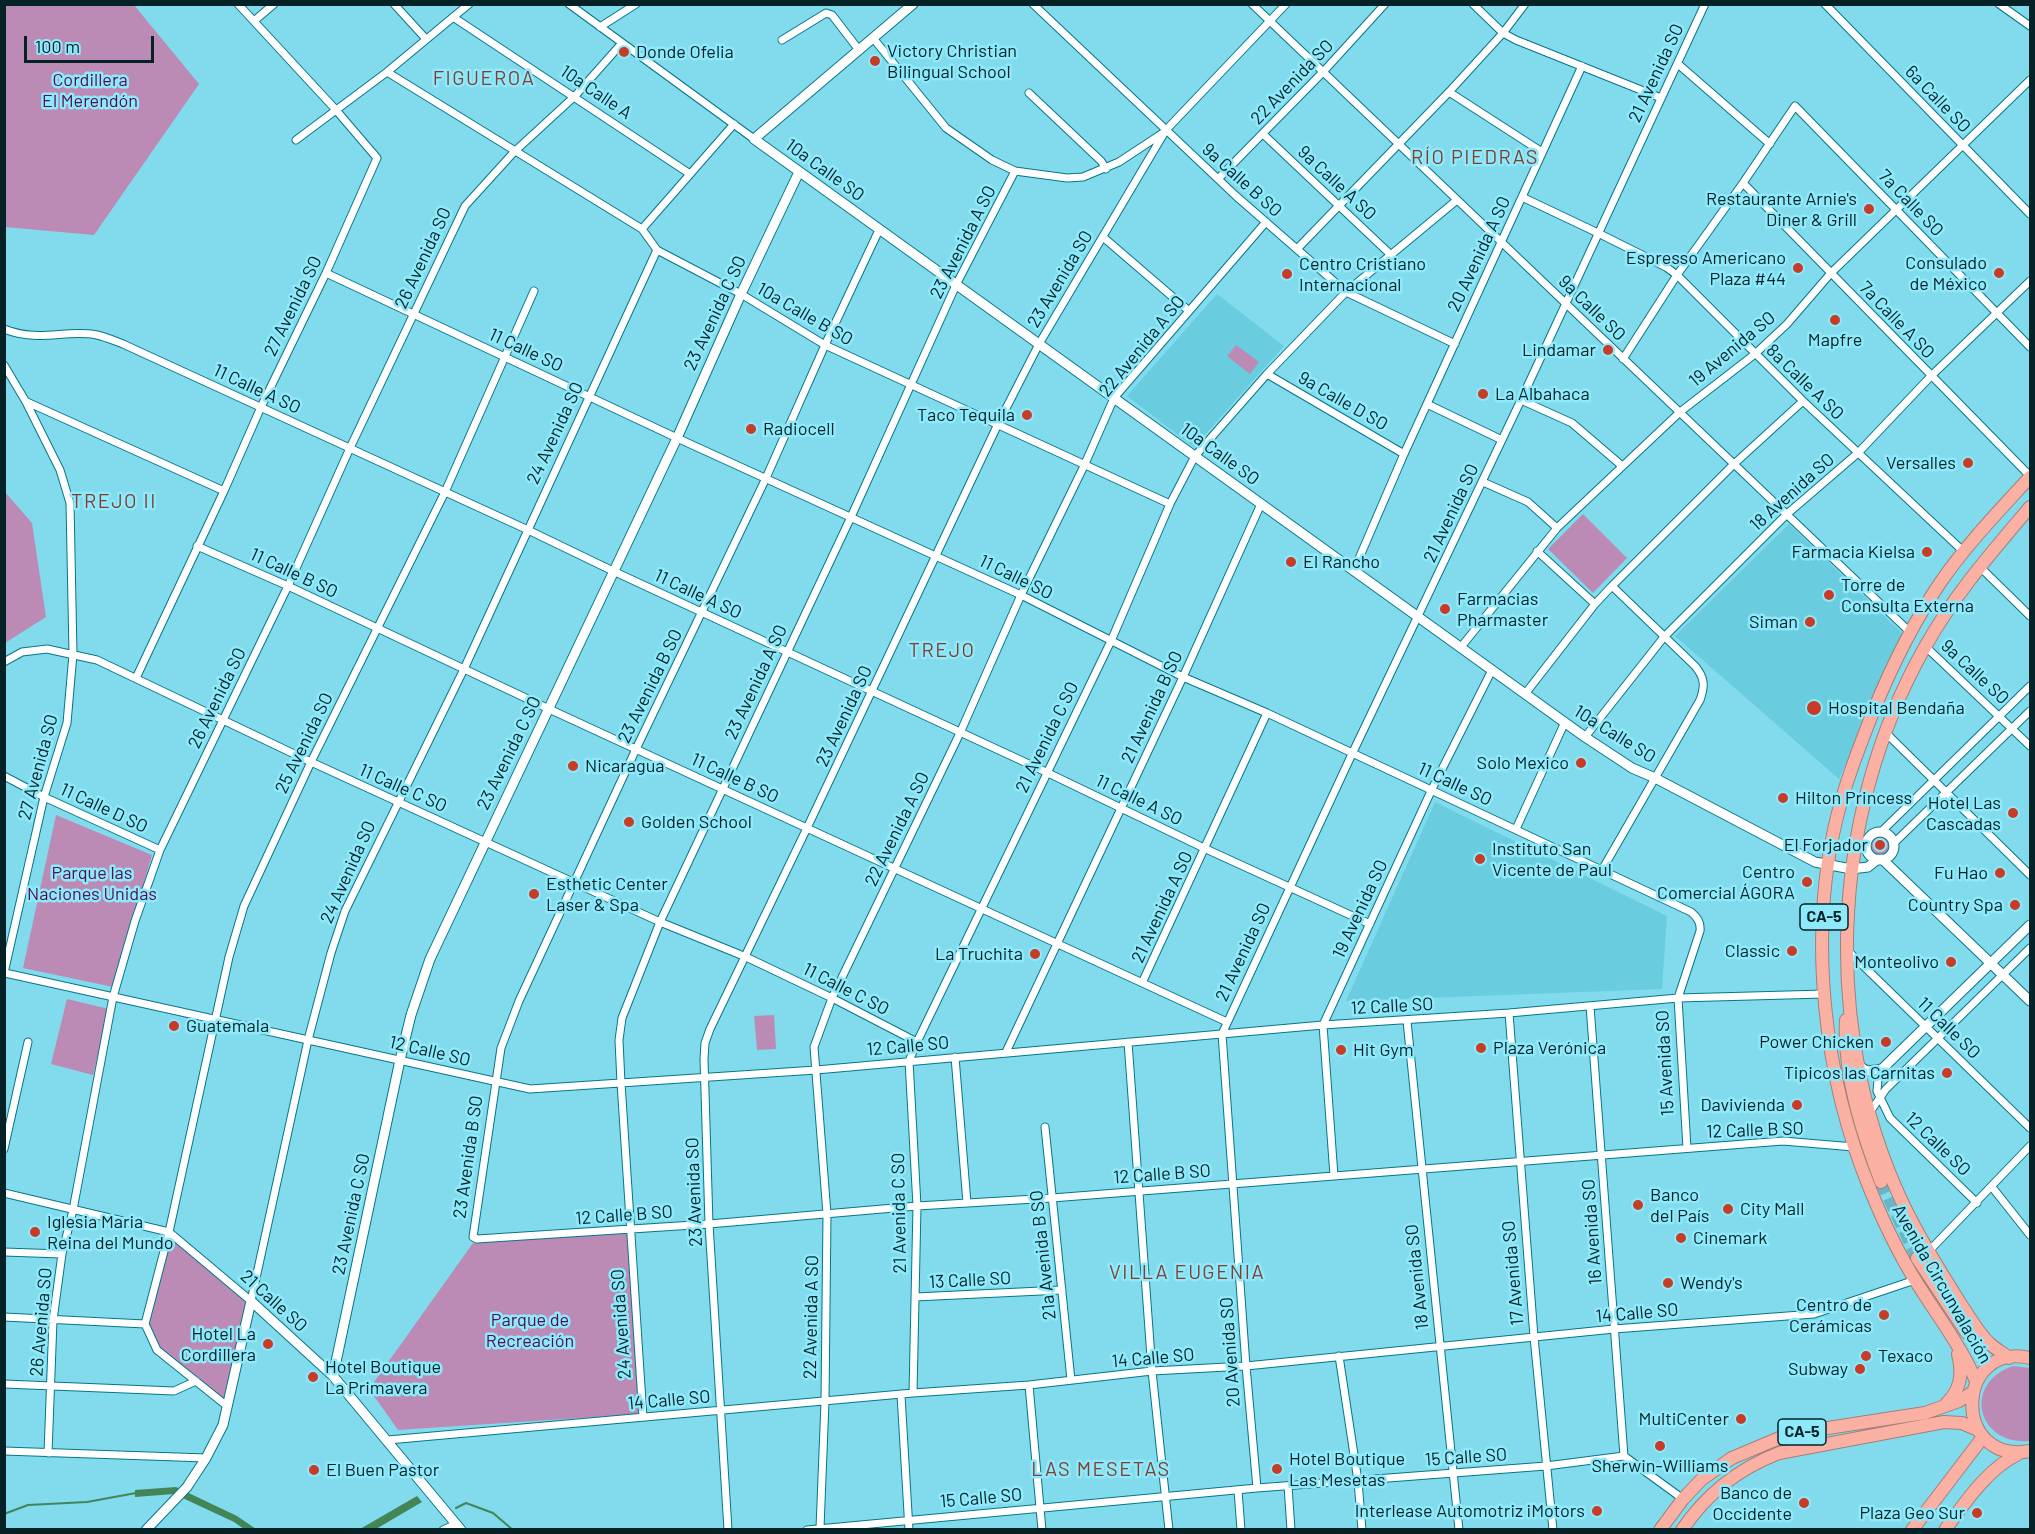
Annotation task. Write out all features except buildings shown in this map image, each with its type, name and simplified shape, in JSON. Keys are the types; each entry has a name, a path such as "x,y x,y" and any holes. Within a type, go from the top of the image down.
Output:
{"highway":[{"name":"Avenida Circunvalación","path":"1975,1386 1969,1364 1915,1280 1891,1236 1869,1188 1854,1147 1838,1087 1830,1043 1824,994 1824,920 1836,823 1860,745 1890,671 1940,584 2001,508 2031,477"},
{"name":"Avenida Circunvalación","path":"2023,1356 1989,1343 1922,1255 1884,1158 1870,1112 1859,1066 1848,991 1847,950 1851,869 1861,840 1870,781 1886,733 1911,672 1949,607 1979,566 2031,507"},
{"path":"1979,566 1974,559 1975,551 2000,520 2001,508"},
{"path":"1911,633 1918,641 1917,650 1911,660 1911,672"},
{"path":"1848,991 1845,1039 1851,1078 1858,1110 1881,1182"},
{"path":"1941,1408 1956,1393 1961,1382 1961,1367 1956,1344"},
{"name":"CA-5","path":"1660,1530 1683,1499 1702,1479 1732,1458 1789,1434 1941,1408 1959,1401 1975,1386 1986,1369 2001,1359 2023,1356"},
{"name":"CA-5","path":"1975,1386 1971,1400 1972,1416 1981,1433"},
{"name":"CA-5","path":"1682,1530 1707,1498 1725,1481 1754,1463 1779,1453 1944,1422 1962,1424 1981,1433 1997,1447 2027,1453"},
{"path":"1912,1530 1981,1433"},
{"path":"1945,1530 1966,1502 2006,1459 2027,1453"}],"street":[{"path":"238,4 336,110"},
{"path":"254,21 274,4"},
{"path":"394,4 426,39"},
{"path":"296,140 387,72 469,4"},
{"name":"10a Calle SO","path":"570,4 879,230 1564,722 1632,768 1815,862 1851,869 1868,867 1880,859"},
{"path":"600,27 636,4"},
{"path":"754,139 913,4"},
{"name":"9a Calle B SO","path":"1033,4 1064,38 1346,292 1455,344"},
{"name":"9a Calle SO","path":"1252,4 1911,633"},
{"name":"23 Avenida SO","path":"728,1530 709,1224 705,1043 710,1029 998,424 1039,344 1166,130 1286,4"},
{"name":"22 Avenida SO","path":"1218,179 1323,72 1385,4"},
{"path":"1473,4 1503,33 1516,40 1661,98"},
{"path":"1297,249 1397,143 1449,92 1503,33 1525,4"},
{"name":"21 Avenida SO","path":"1222,1034 1352,754 1483,482 1705,4"},
{"name":"6a Calle SO","path":"1825,4 2031,214"},
{"path":"1999,4 2031,26"},
{"path":"782,40 829,13 859,50"},
{"name":"10a Calle A","path":"453,17 690,174"},
{"path":"873,38 946,128 992,160 1016,171 1067,178 1083,177 1106,169 1166,130"},
{"name":"26 Avenida SO","path":"48,1453 53,1320 62,1254 73,1210 113,997 135,921 160,850 288,586 350,448 465,206 514,152 575,96 622,44"},
{"path":"1623,358 1677,275 1770,144 1678,64"},
{"name":"20 Avenida A SO","path":"1404,454 1582,66"},
{"name":"10a Calle B SO","path":"387,72 514,152 642,228 657,250 741,294 825,345 1170,504"},
{"name":"19 Avenida SO","path":"1461,647 1557,528 1621,465 1680,412 1755,354 1787,324 1831,273 2031,80"},
{"path":"1449,92 1542,152"},
{"path":"1029,93 1101,161 1106,169"},
{"name":"7a Calle SO","path":"1770,144 1795,106 2031,347"},
{"name":"27 Avenida SO","path":"136,678 224,491 261,406 326,273 377,158 336,110"},
{"path":"642,228 734,124"},
{"name":"9a Calle A SO","path":"1263,134 1390,254"},
{"name":"23 Avenida A SO","path":"632,1229 621,1083 619,1040 622,1018 660,922 851,517 956,285 1016,171"},
{"name":"23 Avenida C SO","path":"333,1376 400,1060 411,1015 430,959 799,172"},
{"name":"7a Calle A SO","path":"1743,183 2031,477"},
{"name":"8a Calle A SO","path":"1522,197 1666,267 1677,275 1803,401 1964,552"},
{"name":"21 Avenida C SO","path":"913,1394 916,1206 909,1061 917,1042 1111,641 1170,504 1195,456 1267,374 1346,292 1457,200"},
{"name":"22 Avenida A SO","path":"820,1528 825,1402 827,1214 814,1047 832,998 960,733 1021,595 1084,466 1114,398 1266,222"},
{"name":"23 Avenida B SO","path":"473,1237 501,1048 519,1001 636,749 766,478 879,230"},
{"path":"1103,237 1189,310"},
{"name":"24 Avenida SO","path":"146,1530 187,1487 206,1458 223,1425 308,1040 331,953 345,911 464,669 657,250"},
{"name":"11 Calle SO","path":"326,273 676,438 1021,595 1183,677 1432,789 1690,912"},
{"name":"18 Avenida SO","path":"1585,737 1664,637 1787,514 1858,453 1931,376 2031,280"},
{"name":"25 Avenida SO","path":"146,1324 169,1232 229,957 244,906 376,628 445,492 534,291"},
{"name":"11 Calle A SO","path":"4,329 33,337 97,335 123,344 528,530 1370,924"},
{"name":"27 Avenida SO","path":"4,364 60,470 70,503 73,654 67,723 44,797 4,973"},
{"name":"9a Calle D SO","path":"1267,374 1404,454"},
{"path":"1521,400 1572,423 1621,465"},
{"path":"1526,694 1595,604 1612,586 1734,464 1803,401"},
{"path":"26,402 224,491"},
{"path":"1428,404 1502,440"},
{"path":"1354,570 1404,454"},
{"path":"1483,482 1528,502 1557,528"},
{"name":"21 Avenida B SO","path":"1006,1052 1183,677 1261,504"},
{"name":"11 Calle B SO","path":"197,546 288,586 723,790 1227,1022"},
{"path":"1537,551 1595,604"},
{"path":"1979,566 2031,616"},
{"path":"1602,870 1700,700 1704,688 1704,681 1695,666 1612,586"},
{"name":"9a Calle SO","path":"1925,646 2031,746"},
{"name":"11 Calle C SO","path":"4,662 22,652 47,649 97,660 311,762 660,922 746,957 917,1042"},
{"name":"19 Avenida SO","path":"1334,1176 1323,1025 1432,789 1492,670"},
{"path":"2031,686 1881,832 1861,840 1873,858 1880,859 2031,1001"},
{"path":"1893,844 2031,711"},
{"name":"21 Avenida A SO","path":"1142,983 1267,713"},
{"path":"1516,829 1564,722"},
{"path":"1886,733 2031,875"},
{"name":"11 Calle D SO","path":"4,776 44,797 160,850"},
{"path":"1880,859 1892,852 1893,844 1889,836 1881,832"},
{"name":"15 Avenida SO","path":"1687,1148 1678,998 1701,924 1690,912"},
{"path":"1879,1097 1878,1080 1882,1069 2031,925"},
{"path":"1870,1112 1879,1097 2031,948"},
{"name":"11 Calle SO","path":"1847,950 2031,1128"},
{"name":"12 Calle SO","path":"4,973 530,1089 816,1070 1323,1025 1509,1013 1678,998 1824,994"},
{"name":"16 Avenida SO","path":"1590,1006 1624,1456"},
{"name":"17 Avenida SO","path":"1509,1013 1534,1337 1553,1530"},
{"name":"18 Avenida SO","path":"1407,1020 1459,1530"},
{"name":"20 Avenida SO","path":"1222,1034 1257,1488"},
{"path":"4,1149 28,1042"},
{"path":"1128,1042 1152,1371 1169,1530"},
{"path":"955,1057 967,1203"},
{"path":"1859,1066 1867,1071 1882,1069"},
{"name":"12 Calle SO","path":"1879,1097 1890,1118 1977,1203"},
{"name":"21a Avenida B SO","path":"1045,1127 1071,1380"},
{"name":"12 Calle B SO","path":"473,1237 477,1239 709,1224 916,1206 1052,1198 1783,1141 1854,1147"},
{"path":"1922,1255 1977,1203 2031,1146"},
{"path":"1992,1187 2031,1234"},
{"name":"21 Calle SO","path":"4,1193 169,1232 251,1301 333,1376 456,1524"},
{"name":"24 Avenida SO","path":"632,1229 644,1417"},
{"path":"4,1252 62,1254"},
{"name":"14 Calle SO","path":"388,1440 1029,1385 1152,1371 1246,1366 1614,1329 1814,1314 1915,1280"},
{"name":"13 Calle SO","path":"915,1298 1062,1290"},
{"path":"4,1317 146,1324 157,1350 227,1406"},
{"path":"1339,1356 1358,1481 1362,1530"},
{"path":"4,1384 174,1390 196,1381"},
{"path":"1029,1385 1042,1530"},
{"path":"901,1395 909,1530"},
{"path":"4,1451 206,1458"},
{"path":"1624,1456 1683,1499"},
{"name":"15 Calle SO","path":"807,1530 1257,1488 1546,1466 1624,1456"},
{"path":"1288,1486 1291,1530"},
{"path":"1238,1490 1241,1530"},
{"path":"443,1530 456,1524"}],"shaded area":[{"path":"1217,294 1284,346 1194,447 1127,396"},
{"name":"Hospital Bendaña","path":"1789,524 1903,634 1839,779 1675,636"},
{"name":"Instituto San Vicente de Paul","path":"1435,802 1667,916 1662,989 1346,1001"},
{"path":"176,1487 237,1516 256,1529 244,1529 174,1494 135,1497 135,1490"},
{"path":"417,1496 422,1502 376,1529 360,1529"}],"green space":[{"name":"Cordillera El Merendón","path":"4,5 134,5 199,84 94,235 5,227"},
{"path":"1236,345 1259,362 1250,374 1227,356"},
{"path":"5,492 32,523 46,617 5,643"},
{"path":"1583,514 1627,558 1593,593 1548,549"},
{"name":"Parque las Naciones Unidas","path":"56,815 152,855 113,987 23,968"},
{"path":"1880,836 1887,839 1890,846 1887,853 1880,856 1873,853 1870,846 1873,839"},
{"path":"67,999 109,1009 93,1075 51,1064"},
{"path":"774,1015 776,1049 757,1050 754,1016"},
{"path":"169,1232 251,1301 227,1406 157,1350 145,1324"},
{"name":"Parque de Recreación","path":"629,1233 641,1414 398,1430 369,1389 473,1243"},
{"path":"2013,1366 2030,1368 2030,1441 2012,1440 1998,1434 1988,1424 1982,1412 1982,1399 1987,1386 1997,1374"}],"waterway":[{"path":"4,1514 28,1505 87,1502 136,1493"},
{"path":"456,1508 466,1503 493,1513 513,1530"}],"tunnel":[{"path":"1881,1182 1917,1258"}],"place":[{"name":"Donde Ofelia","path":"624,52"},
{"name":"Victory Christian Bilingual School","path":"875,61"},
{"name":"Restaurante Arnie's Diner & Grill","path":"1869,209"},
{"name":"Espresso Americano Plaza #44","path":"1798,268"},
{"name":"Consulado de México","path":"1999,273"},
{"name":"Centro Cristiano Internacional","path":"1287,274"},
{"name":"Mapfre","path":"1835,320"},
{"name":"Lindamar","path":"1608,350"},
{"name":"La Albahaca","path":"1483,394"},
{"name":"Taco Tequila","path":"1027,415"},
{"name":"Radiocell","path":"751,429"},
{"name":"Versalles","path":"1968,463"},
{"name":"Farmacia Kielsa","path":"1927,552"},
{"name":"El Rancho","path":"1291,562"},
{"name":"Torre de Consulta Externa","path":"1829,595"},
{"name":"Farmacias Pharmaster","path":"1445,609"},
{"name":"Siman","path":"1810,622"},
{"name":"Hospital Bendaña","path":"1814,708"},
{"name":"Solo Mexico","path":"1581,763"},
{"name":"Nicaragua","path":"573,766"},
{"name":"Hilton Princess","path":"1783,798"},
{"name":"Hotel Las Cascadas","path":"2013,813"},
{"name":"Golden School","path":"629,822"},
{"name":"El Forjador","path":"1880,845"},
{"name":"Instituto San Vicente de Paul","path":"1480,859"},
{"name":"Fu Hao","path":"2000,873"},
{"name":"Centro Comercial ÁGORA","path":"1807,882"},
{"name":"Esthetic Center Laser & Spa","path":"534,894"},
{"name":"Country Spa","path":"2015,905"},
{"name":"Classic","path":"1792,951"},
{"name":"La Truchita","path":"1035,954"},
{"name":"Monteolivo","path":"1951,962"},
{"name":"Guatemala","path":"174,1026"},
{"name":"Power Chicken","path":"1886,1042"},
{"name":"Plaza Verónica","path":"1481,1048"},
{"name":"Hit Gym","path":"1341,1050"},
{"name":"Tipicos las Carnitas","path":"1947,1073"},
{"name":"Davivienda","path":"1797,1105"},
{"name":"Banco del País","path":"1638,1205"},
{"name":"City Mall","path":"1728,1209"},
{"name":"Iglesia Maria Reina del Mundo","path":"35,1232"},
{"name":"Cinemark","path":"1681,1238"},
{"name":"Wendy's","path":"1668,1283"},
{"name":"Centro de Cerámicas","path":"1884,1315"},
{"name":"Hotel La Cordillera","path":"268,1344"},
{"name":"Texaco","path":"1866,1356"},
{"name":"Subway","path":"1860,1369"},
{"name":"Hotel Boutique La Primavera","path":"313,1377"},
{"name":"MultiCenter","path":"1741,1419"},
{"name":"Sherwin-Williams","path":"1660,1446"},
{"name":"Hotel Boutique Las Mesetas","path":"1277,1469"},
{"name":"El Buen Pastor","path":"314,1470"},
{"name":"Banco de Occidente","path":"1804,1503"},
{"name":"Interlease Automotriz iMotors","path":"1597,1511"},
{"name":"Plaza Geo Sur","path":"1977,1513"}],"district":[{"name":"FIGUEROA","path":"484,78"},
{"name":"RÍO PIEDRAS","path":"1475,157"},
{"name":"TREJO II","path":"114,501"},
{"name":"TREJO","path":"942,650"},
{"name":"VILLA EUGENIA","path":"1187,1272"},
{"name":"LAS MESETAS","path":"1101,1469"}]}
